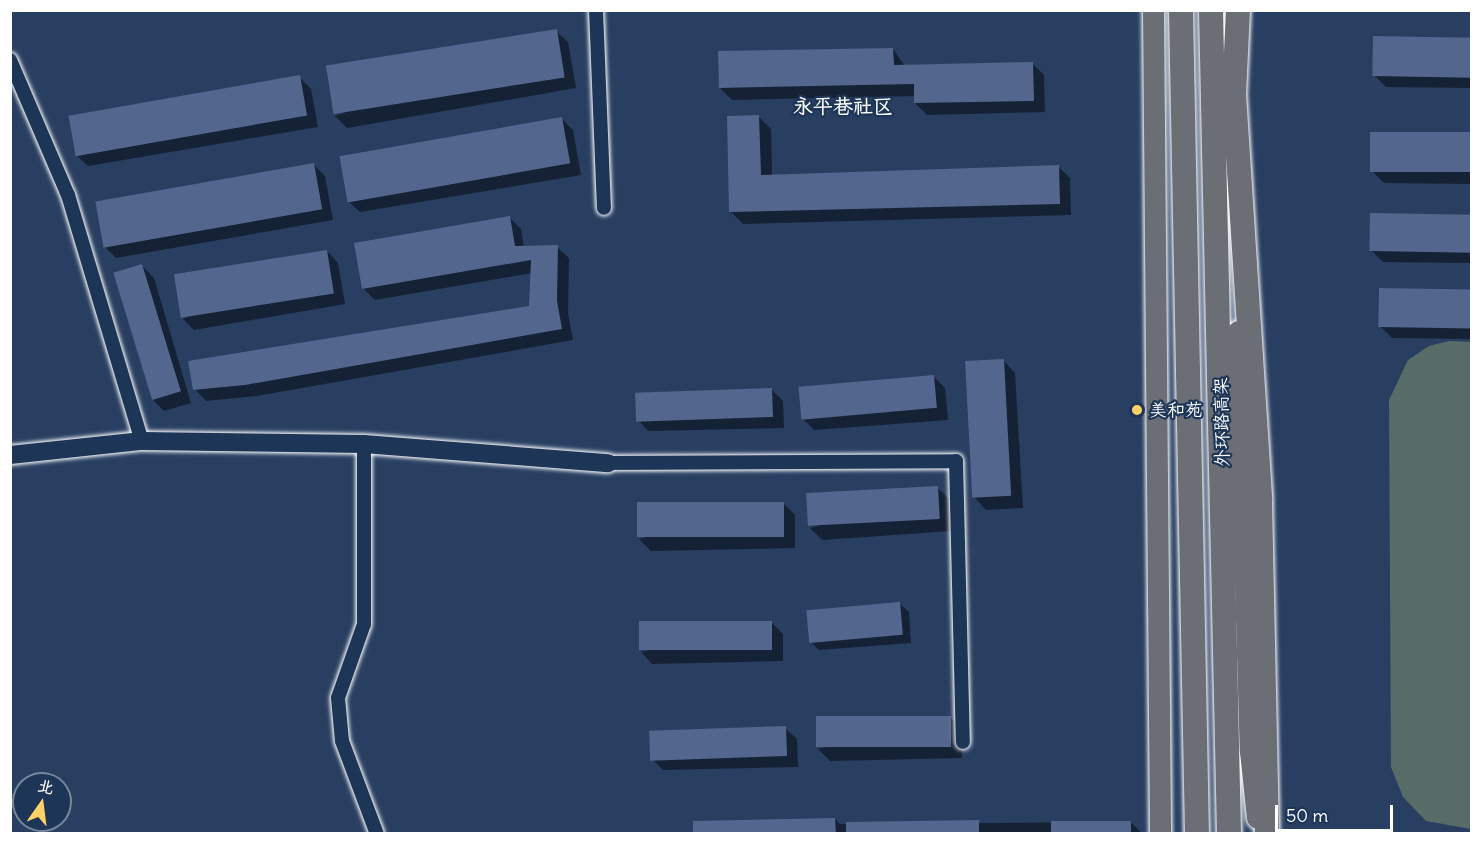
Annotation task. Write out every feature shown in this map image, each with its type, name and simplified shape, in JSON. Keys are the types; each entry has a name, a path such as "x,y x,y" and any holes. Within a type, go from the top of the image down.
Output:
{"highway":[{"name":"外环路高架","path":"1181,10 1197,834"},
{"name":"外环路高架","path":"1211,10 1229,834"},
{"path":"1238,15 1234,94 1260,500 1267,834"}],"main road":[{"path":"1153,10 1161,834"},
{"path":"1238,15 1250,751 1258,834"}],"street":[{"path":"596,10 604,208"},
{"path":"10,60 68,195 142,441"},
{"path":"10,455 142,441 364,444 608,463 956,461 963,742"},
{"path":"364,444 364,624 338,698 342,741 377,834"}],"green space":[{"path":"1449,341 1472,342 1471,829 1426,821 1403,797 1391,767 1389,400 1408,360 1429,346"}],"building":[{"path":"557,29 565,77 334,114 326,66"},
{"path":"1373,36 1472,38 1471,78 1372,76"},
{"path":"893,48 894,65 1033,62 1034,101 914,103 914,84 719,88 718,51"},
{"path":"300,75 307,115 76,156 69,116"},
{"path":"759,115 761,175 1059,165 1060,204 729,212 727,116"},
{"path":"562,117 570,163 348,203 339,156"},
{"path":"1370,132 1472,132 1472,172 1370,172"},
{"path":"314,163 322,209 104,248 95,202"},
{"path":"1370,213 1472,215 1471,253 1369,251"},
{"path":"510,216 515,246 558,245 557,301 562,329 245,385 193,390 188,361 529,306 531,260 362,289 354,243"},
{"path":"327,250 334,293 181,318 174,274"},
{"path":"142,264 181,391 152,400 113,273"},
{"path":"1379,288 1472,290 1471,329 1378,327"},
{"path":"1004,359 1011,496 972,498 965,361"},
{"path":"934,375 937,408 801,420 799,387"},
{"path":"772,388 773,417 636,422 635,393"},
{"path":"938,486 940,519 808,526 806,493"},
{"path":"637,502 784,502 784,537 637,537"},
{"path":"900,602 903,635 809,643 806,610"},
{"path":"639,621 772,621 772,650 639,650"},
{"path":"816,716 951,716 951,747 816,747"},
{"path":"786,726 787,756 650,761 649,731"},
{"path":"835,818 836,834 693,834 693,821"},
{"path":"979,820 979,834 846,834 846,822"},
{"path":"1051,821 1131,821 1131,834 1051,834"}],"place":[{"name":"美和苑","path":"1137,410"}],"district":[{"name":"永平巷社区","path":"843,105"}]}
